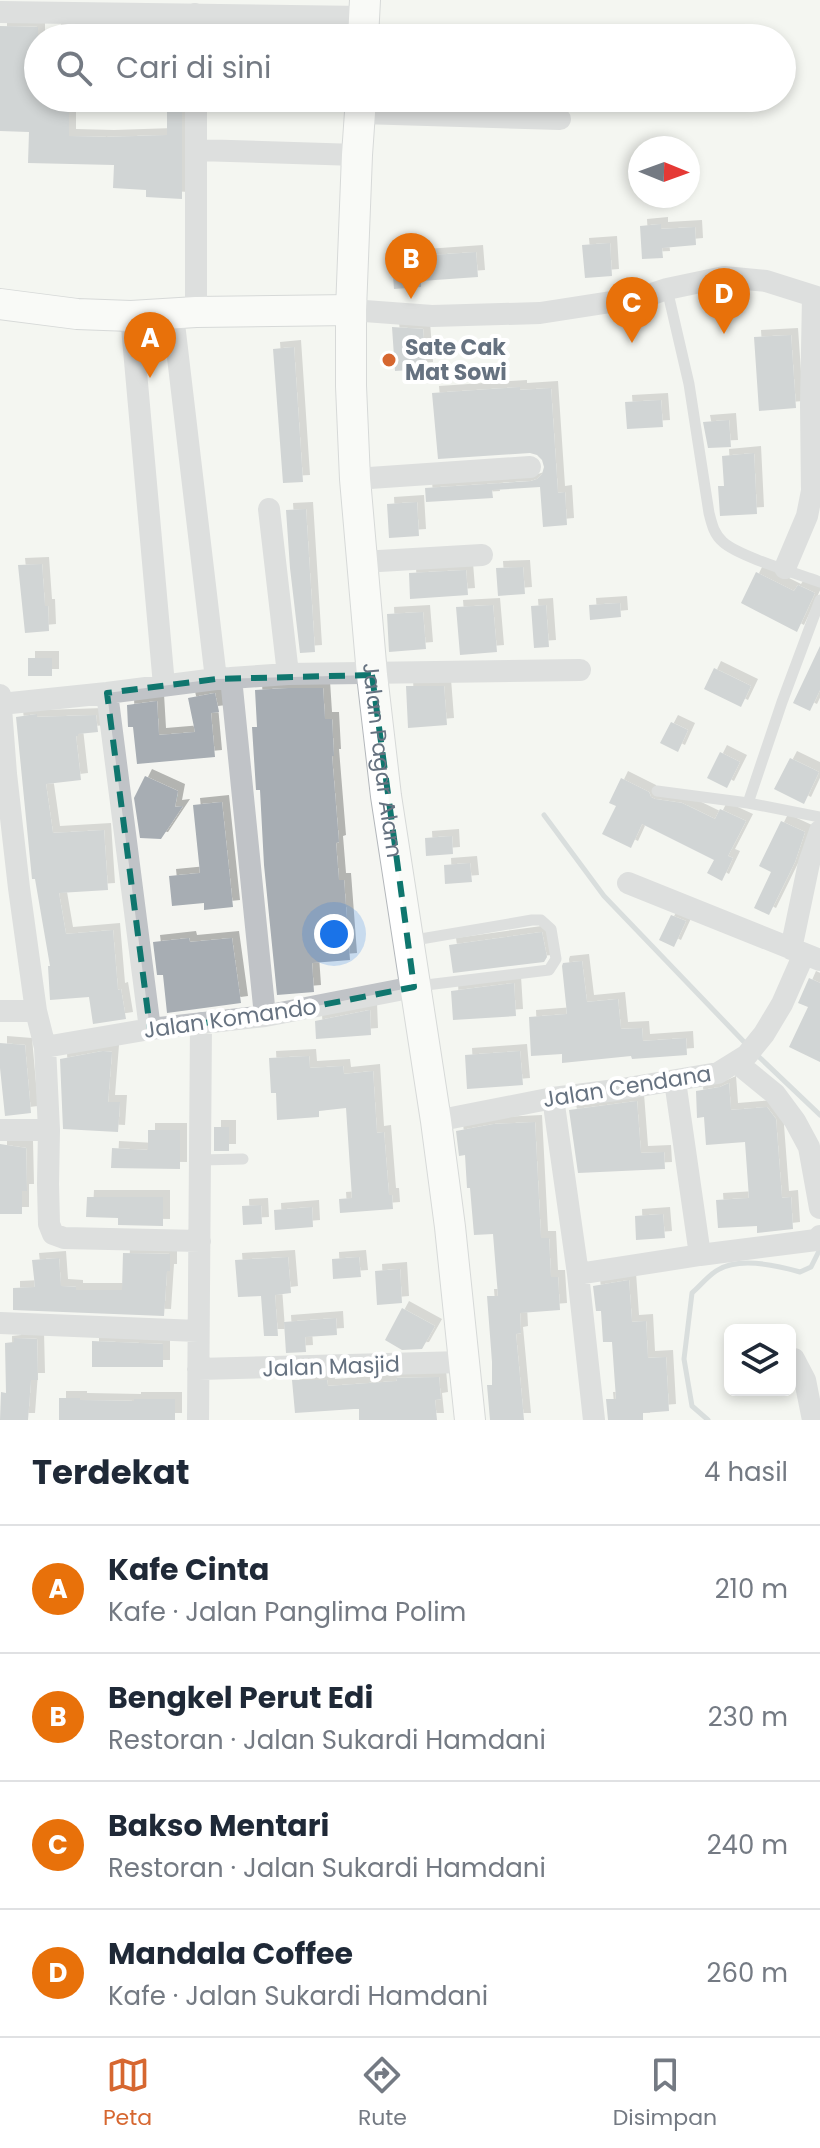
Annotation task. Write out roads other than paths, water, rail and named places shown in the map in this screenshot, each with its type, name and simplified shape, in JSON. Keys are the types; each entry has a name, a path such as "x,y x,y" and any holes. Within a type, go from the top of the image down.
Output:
{"street":[{"path":"0,12 364,18"},
{"path":"195,14 195,24"},
{"path":"196,112 197,150 185,313 224,678 265,1016"},
{"name":"Jalan Pagar Alam","path":"361,112 351,310 355,479 386,796 436,1121 470,1420"},
{"path":"509,112 560,119"},
{"path":"197,150 357,155"},
{"path":"0,304 77,314 131,316 351,310 446,316 540,313 643,297 724,277 766,281 817,298 811,405 812,491 807,516 785,568"},
{"path":"131,316 164,685"},
{"path":"355,479 530,467"},
{"path":"269,509 288,674"},
{"path":"362,562 482,555"},
{"path":"200,1241 64,1238 53,1234 49,1224 45,1047 10,889 1,699 107,693 224,678 288,674 580,670"},
{"path":"107,693 150,1029"},
{"path":"820,831 809,863 805,954 782,1004 764,1034 742,1059 775,1094 809,1147 820,1208"},
{"path":"628,883 805,954"},
{"name":"Jalan Komando","path":"45,1047 150,1029 265,1016 414,987"},
{"path":"0,1011 36,1011"},
{"path":"198,1420 201,1023"},
{"name":"Jalan Cendana","path":"436,1121 553,1098 718,1073 742,1059"},
{"path":"675,1081 700,1255"},
{"path":"553,1098 578,1274 594,1420"},
{"path":"0,1130 49,1130"},
{"path":"578,1274 816,1240 820,1236"},
{"path":"0,1323 198,1331"},
{"name":"Jalan Masjid","path":"198,1369 463,1362"},
{"path":"796,1363 805,1380 813,1420"}],"lane":[{"path":"667,289 689,384 713,531 725,544 820,582"},
{"path":"748,803 820,600"},
{"path":"657,791 748,803 820,817"},
{"path":"409,942 541,920 551,929 556,959 549,970 414,987"},
{"path":"201,1160 243,1159"}],"waterway":[{"path":"544,815 604,896 747,1045"},
{"path":"757,1055 820,1115"},
{"path":"708,1420 692,1406 684,1359 692,1293 716,1271 735,1264 769,1265 800,1272 811,1267 820,1249"}],"place":[{"name":"Bengkel Perut Edi","path":"411,299"},
{"name":"Mandala Coffee","path":"724,334"},
{"name":"Bakso Mentari","path":"632,343"},
{"name":"Sate Cak Mat Sowi","path":"389,360"},
{"name":"Kafe Cinta","path":"150,378"}]}
